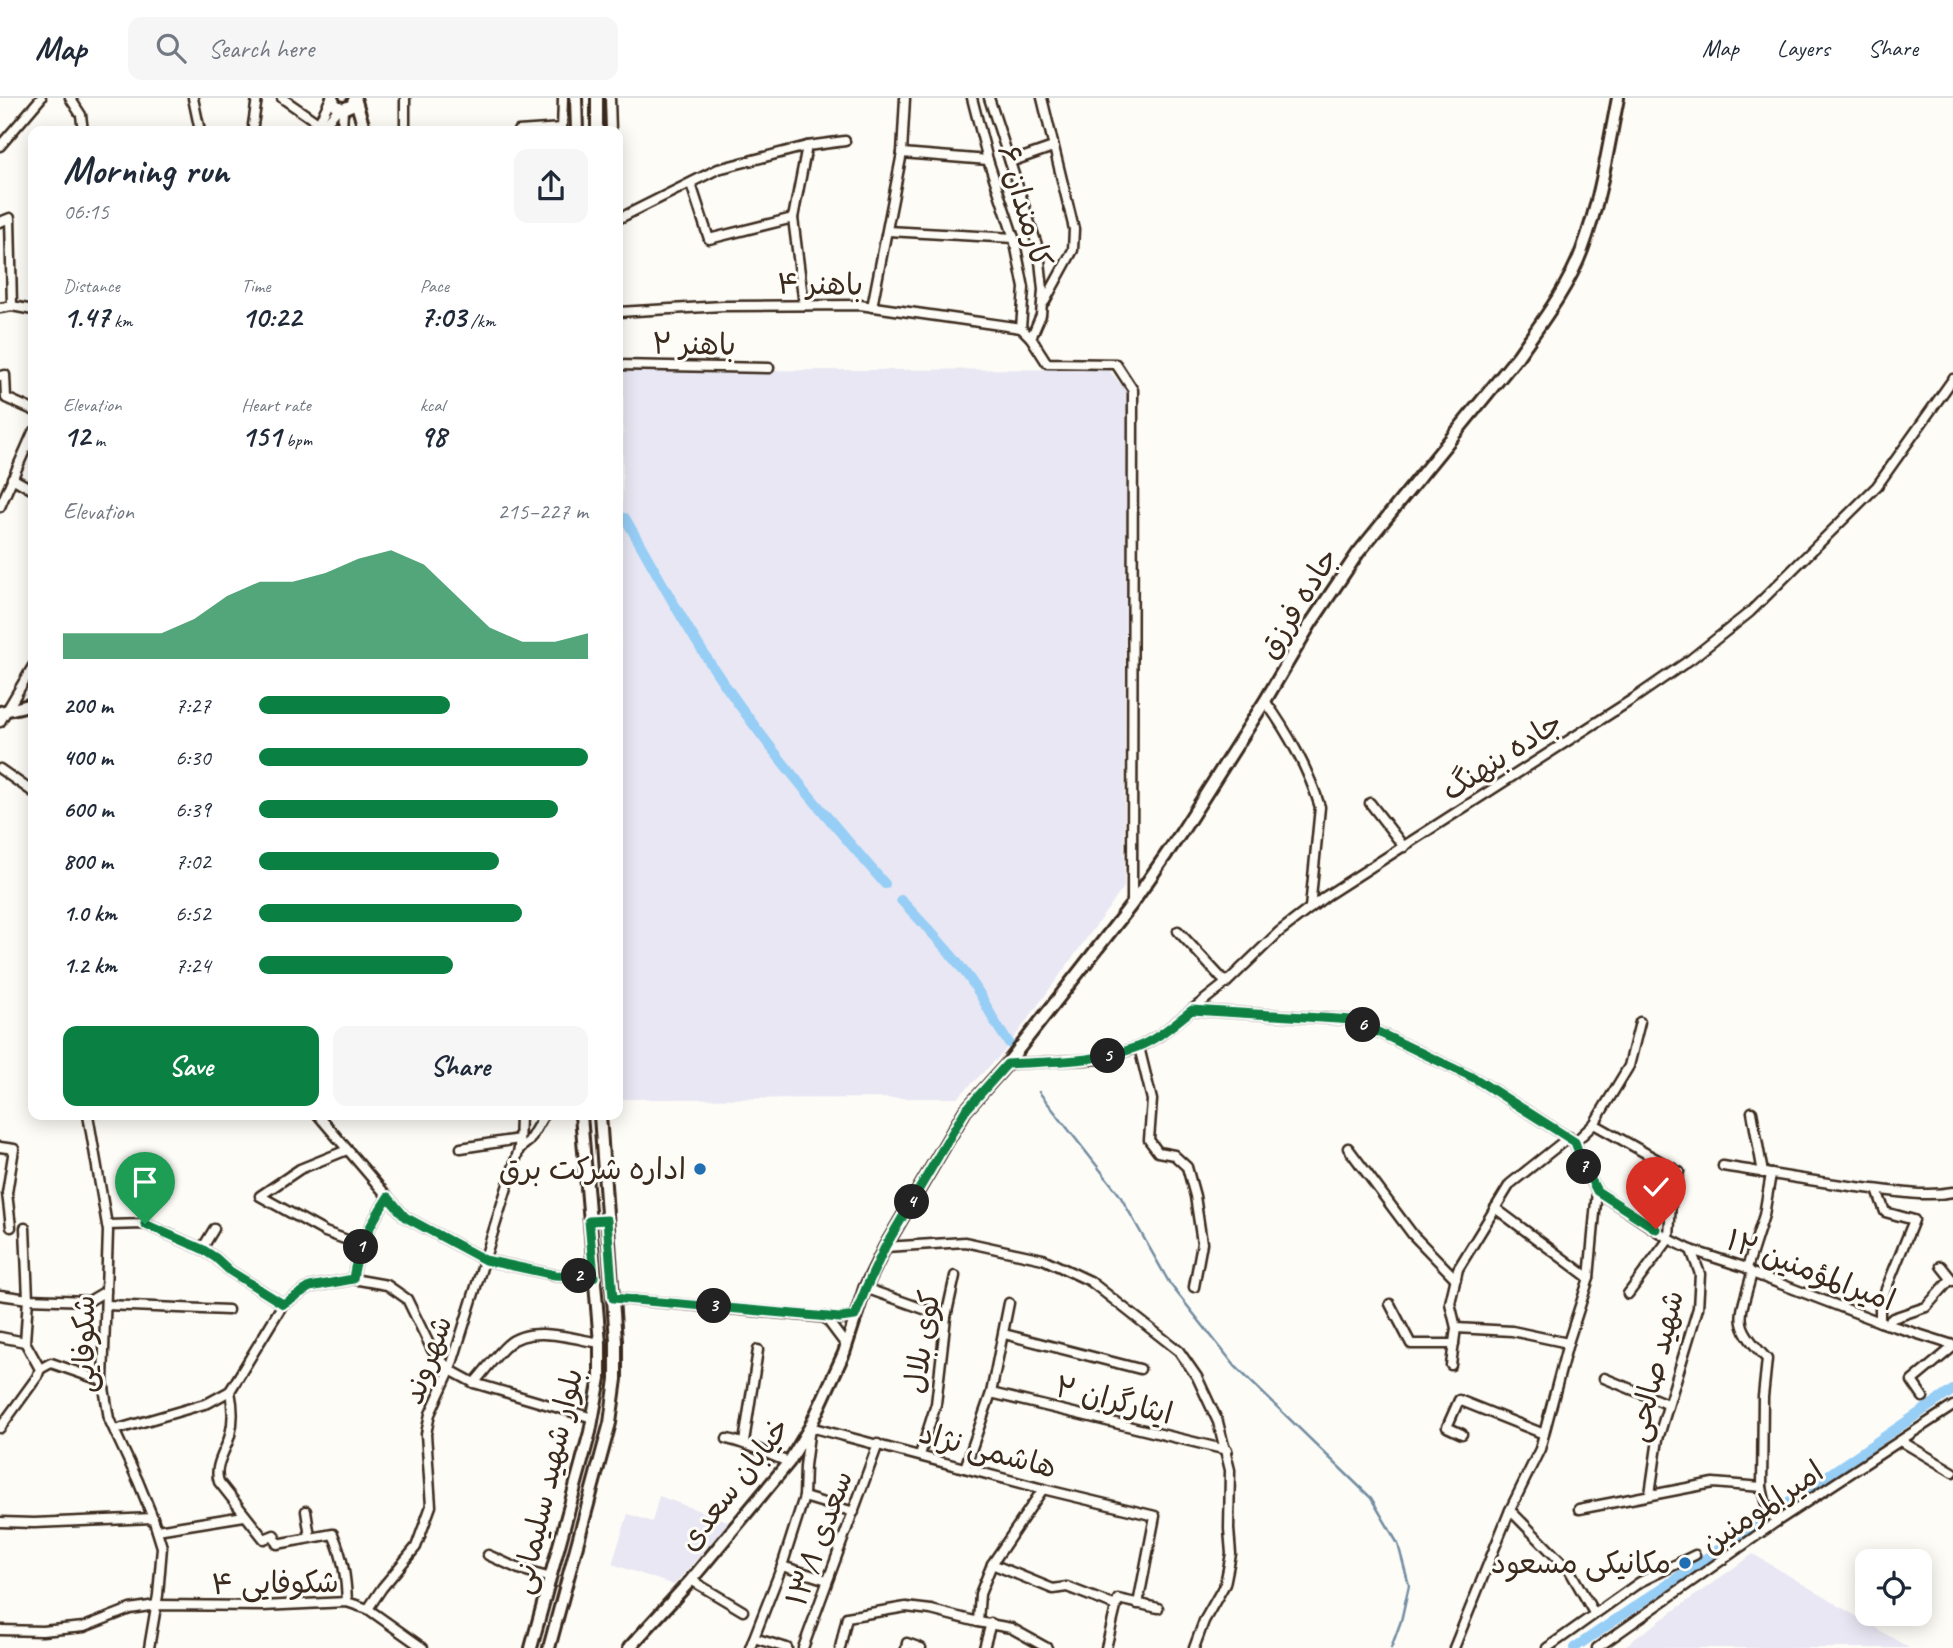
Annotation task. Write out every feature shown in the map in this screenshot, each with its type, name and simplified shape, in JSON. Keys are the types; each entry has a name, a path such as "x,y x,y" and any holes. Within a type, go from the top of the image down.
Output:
{"street":[{"path":"0,146 41,98"},
{"path":"70,98 81,115 82,126"},
{"path":"193,98 199,126"},
{"path":"254,125 257,98"},
{"path":"282,98 314,126"},
{"path":"339,104 352,105 355,98"},
{"path":"355,98 363,126"},
{"path":"405,98 405,126"},
{"path":"562,126 563,98"},
{"path":"576,98 577,126"},
{"path":"597,98 597,126"},
{"path":"610,98 611,126"},
{"path":"872,307 902,153 905,98"},
{"name":"کارمندان ۶","path":"972,98 988,160 1014,238 1024,288 1021,328"},
{"path":"989,98 1039,251 1042,307 1031,338"},
{"path":"1042,98 1074,229 1073,250 1042,307"},
{"name":"جاده فرزق","path":"965,1111 1007,1064 1132,904 1181,833 1358,553 1518,356 1562,288 1582,251 1595,206 1618,98"},
{"path":"320,126 339,104"},
{"path":"339,104 341,126"},
{"path":"339,104 359,126"},
{"path":"623,217 718,169 807,146 845,141"},
{"path":"804,305 793,218 807,146"},
{"path":"1010,162 1053,147"},
{"path":"902,153 988,160"},
{"path":"691,184 709,240 793,218"},
{"path":"0,222 10,218 12,306"},
{"path":"888,231 1014,238"},
{"path":"0,308 12,306 28,309"},
{"name":"باهنر ۴","path":"623,312 723,306 872,307 1021,328"},
{"path":"1021,328 1047,363 1116,364 1133,390 1132,904"},
{"name":"باهنر ۲","path":"623,365 769,368"},
{"path":"2,376 6,398 28,408"},
{"name":"جاده بنهنگ","path":"1007,1064 1100,1059 1139,1047 1160,1035 1226,983 1279,932 1310,908 1691,659 1750,612 1877,486 1953,379"},
{"path":"0,507 28,443"},
{"path":"12,478 28,487"},
{"path":"0,722 28,674"},
{"path":"1265,701 1284,730 1320,807 1310,908"},
{"path":"4,711 28,705"},
{"path":"0,769 28,784"},
{"path":"1370,803 1404,847"},
{"path":"1178,931 1226,983"},
{"path":"1192,1010 1353,1020 1476,1079 1572,1140"},
{"path":"1451,1365 1456,1328 1450,1303 1456,1271 1510,1184 1594,1124 1629,1066 1640,1022"},
{"path":"1139,1047 1153,1100 1149,1140 1158,1152 1174,1155 1187,1167 1195,1196 1202,1243 1194,1287"},
{"name":"خیابان سعدی","path":"629,1648 691,1580 789,1462 810,1427 885,1247 965,1111"},
{"path":"1752,1112 1767,1173 1764,1215 1740,1321 1748,1339 1767,1359 1763,1398 1762,1487 1765,1501 1776,1522"},
{"name":"شکوفایی","path":"89,1120 107,1224 103,1381 109,1419 153,1518 162,1547 149,1648"},
{"path":"322,1120 405,1217 485,1260 555,1275 594,1277"},
{"name":"شهروند","path":"368,1609 416,1548 430,1506 426,1434 430,1414 450,1370 485,1260 519,1144 520,1120"},
{"path":"461,1147 519,1144 529,1141 541,1120"},
{"name":"بلوار شهید سلیمانی","path":"531,1648 593,1418 600,1378 600,1343 581,1120"},
{"name":"بلوار شهید سلیمانی","path":"549,1648 613,1409 617,1366 600,1120"},
{"path":"1594,1124 1679,1172 1671,1200 1669,1239 1628,1294"},
{"name":"امیرالمؤمنین ۱۲","path":"1572,1140 1597,1191 1669,1239 1691,1250 1883,1323 1953,1346"},
{"path":"0,1147 13,1149 7,1193 11,1227"},
{"path":"1348,1148 1413,1235 1455,1279"},
{"path":"347,1150 299,1169 260,1196 325,1232 361,1245"},
{"path":"1723,1166 1877,1190 1937,1195 1953,1192"},
{"path":"1877,1190 1885,1212 1914,1220 1881,1304 1883,1323 1926,1307 1952,1280 1941,1266"},
{"path":"1454,1648 1510,1510 1540,1449 1568,1343 1589,1278 1597,1191"},
{"path":"353,1279 355,1261 361,1245 370,1224 388,1197"},
{"path":"1495,1208 1589,1278"},
{"path":"589,1221 607,1220"},
{"path":"107,1224 145,1224 202,1249 230,1271 283,1304"},
{"path":"25,1228 28,1299 25,1342 40,1369"},
{"path":"202,1249 214,1229"},
{"path":"885,1247 965,1242 1042,1259 1090,1281 1188,1361 1218,1422 1230,1470 1231,1554 1225,1584 1204,1621 1194,1648"},
{"name":"شهید صالحی","path":"1650,1494 1658,1440 1667,1404 1698,1308 1700,1274 1691,1250"},
{"name":"کوی بلال","path":"920,1455 936,1404 946,1317 955,1276"},
{"path":"115,1430 208,1403 230,1391 283,1304 310,1287 353,1279 387,1285 407,1299 432,1350 450,1370 474,1383 593,1418"},
{"path":"866,1288 946,1317"},
{"path":"0,1295 28,1299 89,1301 106,1291"},
{"path":"613,1298 825,1317 855,1316"},
{"path":"965,1468 991,1393 1009,1303"},
{"path":"1390,1304 1412,1344 1454,1344"},
{"path":"106,1305 229,1310"},
{"path":"825,1317 846,1345"},
{"path":"1456,1328 1512,1331 1568,1343"},
{"path":"1004,1334 1140,1369"},
{"path":"474,1383 509,1343 528,1336 542,1335 600,1343"},
{"path":"0,1336 25,1342"},
{"path":"1923,1396 1912,1381 1953,1346"},
{"path":"744,1442 758,1350"},
{"path":"0,1428 40,1369 51,1363 103,1381"},
{"path":"1604,1378 1667,1404"},
{"path":"230,1391 233,1404 230,1436 218,1466 217,1477 264,1539 274,1535 277,1544 333,1534 346,1575 346,1602"},
{"name":"ایثارگران ۲","path":"991,1393 1227,1450"},
{"path":"1462,1434 1447,1427 1459,1400 1544,1434"},
{"name":"امیرالمومنین","path":"1598,1648 1776,1522 1953,1406"},
{"path":"750,1648 782,1566 804,1497 804,1466 810,1427"},
{"name":"هاشمی نژاد","path":"810,1427 1155,1516 1138,1604"},
{"path":"727,1439 744,1442 761,1453 789,1462"},
{"path":"1901,1441 1953,1472"},
{"name":"سعدی ۱۳/۱","path":"803,1648 878,1444"},
{"path":"1579,1509 1713,1483 1762,1487"},
{"path":"978,1622 980,1594 992,1564 1043,1489"},
{"path":"804,1497 854,1512"},
{"path":"1510,1510 1570,1571 1594,1612"},
{"path":"306,1511 310,1537"},
{"path":"157,1530 244,1516"},
{"path":"0,1522 153,1518"},
{"path":"488,1555 519,1569 551,1578"},
{"path":"1547,1648 1594,1612 1640,1582 1695,1555"},
{"path":"992,1564 1053,1589 1067,1587 1117,1603 1158,1608"},
{"path":"782,1566 827,1580"},
{"path":"691,1580 743,1611"},
{"name":"شکوفایی ۴","path":"0,1630 43,1631 84,1627 130,1609 156,1605 262,1606 346,1602 368,1609 423,1648"},
{"path":"1106,1648 1117,1603"},
{"path":"840,1648 847,1617 906,1607 931,1609 1011,1628 1047,1648"},
{"path":"984,1648 991,1623"},
{"path":"754,1638 787,1648"},
{"path":"906,1648 907,1643 921,1648"}],"shaded area":[{"path":"1108,369 1127,391 1124,887 1003,1053 957,1098 623,1099 624,371"},
{"path":"659,1496 730,1522 674,1585 612,1564 628,1514 652,1522"},
{"path":"1753,1554 1855,1615 1855,1626 1872,1626 1909,1648 1622,1648"}],"waterway":[{"path":"625,518 715,671 785,766 885,884"},
{"path":"901,900 968,976 1010,1044"},
{"path":"1039,1092 1119,1194 1170,1284 1235,1366 1371,1498 1398,1544 1409,1585 1401,1621 1391,1648"},
{"path":"1574,1648 1953,1390"}],"place":[{"name":"اداره شرکت برق","path":"700,1169"},
{"name":"مکانیکی مسعود","path":"1685,1563"}],"route":[{"path":"145,1224 202,1249 230,1271 283,1304 310,1287 353,1279 355,1261 370,1224 388,1197 405,1217 485,1260 555,1275 594,1277 589,1221 607,1220 613,1298 840,1318 855,1316 885,1247 965,1111 1007,1064 1100,1059 1139,1047 1160,1035 1192,1010 1353,1020 1476,1079 1575,1142 1597,1191 1656,1229"}]}
